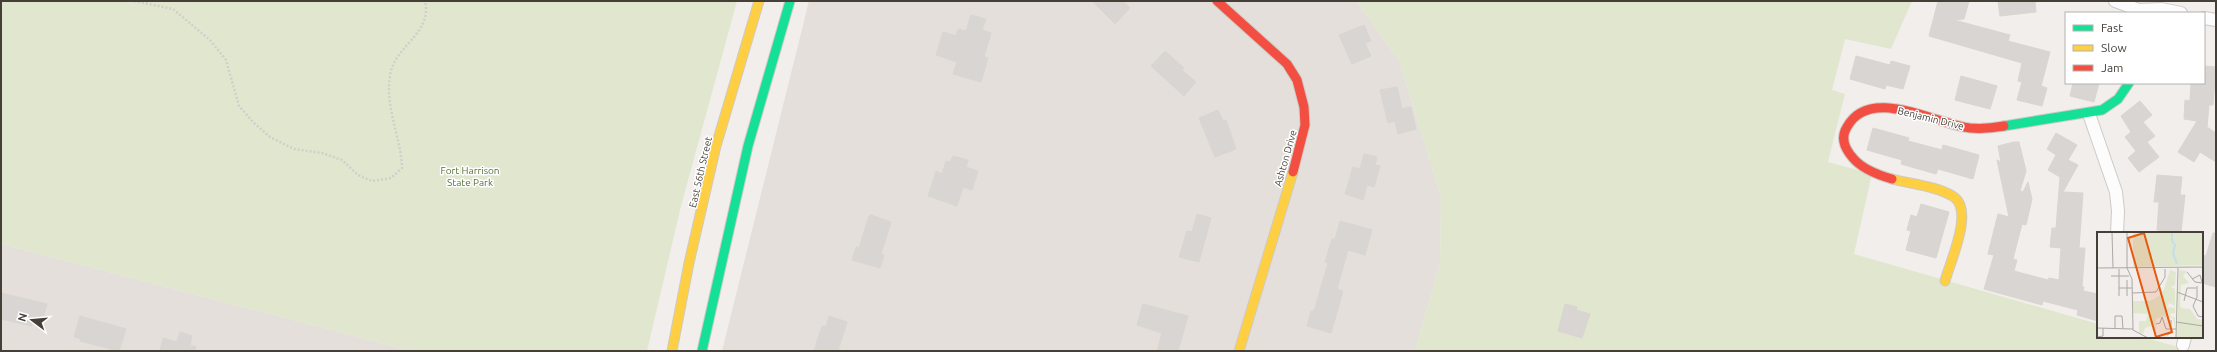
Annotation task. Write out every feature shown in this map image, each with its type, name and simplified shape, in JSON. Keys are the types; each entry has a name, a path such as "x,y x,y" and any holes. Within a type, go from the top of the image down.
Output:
{"street":[{"name":"East 56th Street","path":"672,351 689,263 716,146 759,1"},
{"path":"702,351 748,146 790,1"},
{"name":"Ashton Drive","path":"1216,1 1287,64 1296,76 1305,105 1304,135 1239,351"},
{"path":"2114,1 2139,10 2152,8 2176,12"},
{"path":"2205,18 2216,20"},
{"name":"Benjamin Drive","path":"1945,281 1962,217 1960,204 1951,196 1881,176 1860,165 1848,154 1844,144 1844,134 1851,119 1862,110 1888,108 1963,127 1980,128 2089,114 2112,104 2122,94 2128,84"},
{"path":"2089,114 2117,196 2117,232"}],"path":[{"path":"134,1 173,9 210,40 226,60 239,106 254,123 270,137 294,149 322,153 342,160 358,175 372,181 391,178 402,168 402,154 391,115 391,70 397,58 418,33 424,19 424,1"}],"shaded area":[{"path":"809,1 1356,1 1399,60 1441,197 1440,263 1415,351 722,351"},
{"path":"1,244 412,351 1,351"}],"green space":[{"name":"Fort Harrison State Park","path":"1,1 737,1 681,206 647,351 412,351 1,244"},
{"path":"1356,1 1912,1 1891,49 1845,39 1832,90 1845,94 1828,162 1872,174 1854,254 2097,324 2097,338 2146,338 2192,351 1415,351 1440,263 1441,197 1399,60"}],"building":[{"path":"1092,1 1123,1 1130,8 1115,24"},
{"path":"1938,1 1969,1 1964,19 1954,20 2010,35 2008,41 2050,52 2041,86 2047,88 2042,106 2017,100 2022,82 2018,81 2022,63 1929,36"},
{"path":"1998,1 2035,1 2036,12 2000,16"},
{"path":"971,15 986,19 982,30 991,33 984,57 988,58 981,82 953,74 957,62 936,55 943,32 956,36 958,29 966,31"},
{"path":"1364,25 1371,41 1365,43 1371,56 1352,64 1339,35"},
{"path":"1165,51 1184,68 1182,70 1196,82 1184,96 1151,66"},
{"path":"1856,56 1890,65 1891,61 1910,66 1903,89 1886,85 1885,89 1850,79"},
{"path":"2205,66 2216,67 2213,105 2209,105 2207,127 2216,133 2216,162 2200,152 2194,162 2178,152 2197,121 2184,119 2185,100 2190,101 2191,84 2205,84"},
{"path":"1961,76 1997,86 1990,109 1955,100"},
{"path":"2073,84 2099,84 2094,102 2070,96"},
{"path":"1397,87 1402,109 1411,107 1416,129 1398,134 1395,121 1388,123 1380,90"},
{"path":"2140,101 2152,115 2143,122 2155,136 2147,142 2159,157 2139,172 2128,158 2136,151 2125,137 2131,132 2121,116"},
{"path":"1218,110 1223,121 1226,120 1236,149 1215,157 1199,118"},
{"path":"1873,128 1909,138 1908,141 1942,150 1943,145 1979,155 1973,179 1938,169 1936,174 1901,164 1902,160 1867,150"},
{"path":"2056,133 2077,145 2068,160 2078,165 2063,192 2083,193 2079,248 2085,248 2082,287 2084,287 2083,291 2097,294 2097,321 2077,315 2078,310 2043,301 2042,305 1984,289 1994,255 1988,254 1998,214 2009,217 1997,160 2001,162 1998,146 2014,142 2019,142 2026,171 2020,191 2023,192 2028,182 2032,199 2026,225 2022,224 2013,259 2017,260 2014,271 2048,280 2049,278 2059,280 2061,248 2050,247 2052,228 2056,228 2060,177 2048,170 2056,155 2047,149"},
{"path":"1364,154 1377,157 1375,165 1380,166 1374,187 1367,185 1363,200 1345,194 1353,167 1360,169"},
{"path":"953,156 968,160 966,167 978,171 972,190 963,187 957,206 928,196 936,171 942,174 946,161 950,162"},
{"path":"2157,175 2182,177 2180,195 2185,195 2181,232 2157,230 2159,202 2154,202"},
{"path":"1921,204 1949,212 1936,258 1906,250 1911,231 1907,230 1911,215 1917,217"},
{"path":"1197,214 1211,218 1199,262 1179,257 1187,231 1192,232"},
{"path":"871,215 891,222 881,254 884,255 880,268 852,260 856,247 859,248 869,216"},
{"path":"1340,221 1372,230 1365,255 1348,250 1337,289 1343,291 1331,333 1307,326 1311,311 1314,311 1328,263 1325,262 1332,239 1335,239"},
{"path":"2213,233 2216,233 2216,287 2203,283 2203,255 2206,256"},
{"path":"1,293 47,304 41,325 32,323 32,326 1,319"},
{"path":"1143,304 1188,316 1178,351 1157,351 1162,333 1137,325"},
{"path":"1565,304 1577,307 1576,310 1590,314 1582,338 1558,331"},
{"path":"80,316 126,329 119,351 80,341 81,339 74,337"},
{"path":"829,316 847,322 838,351 814,351 822,326 826,327"},
{"path":"180,332 192,336 190,345 196,347 195,351 160,351 163,338 177,342"}],"traffic: fast":[{"path":"702,351 748,146 790,1"},
{"path":"2004,126 2102,110 2118,99 2128,84"}],"traffic: slow":[{"path":"672,351 689,263 716,146 759,1"},
{"path":"1239,351 1293,172"},
{"path":"1892,179 1940,190 1954,197 1960,204 1962,213 1959,237 1945,281"}],"traffic: jam":[{"path":"1217,1 1287,64 1297,80 1304,107 1305,125 1293,172"},
{"path":"1892,179 1866,168 1850,155 1844,143 1844,135 1847,127 1857,115 1871,109 1887,108 1904,110 1970,128 2004,126"}]}
